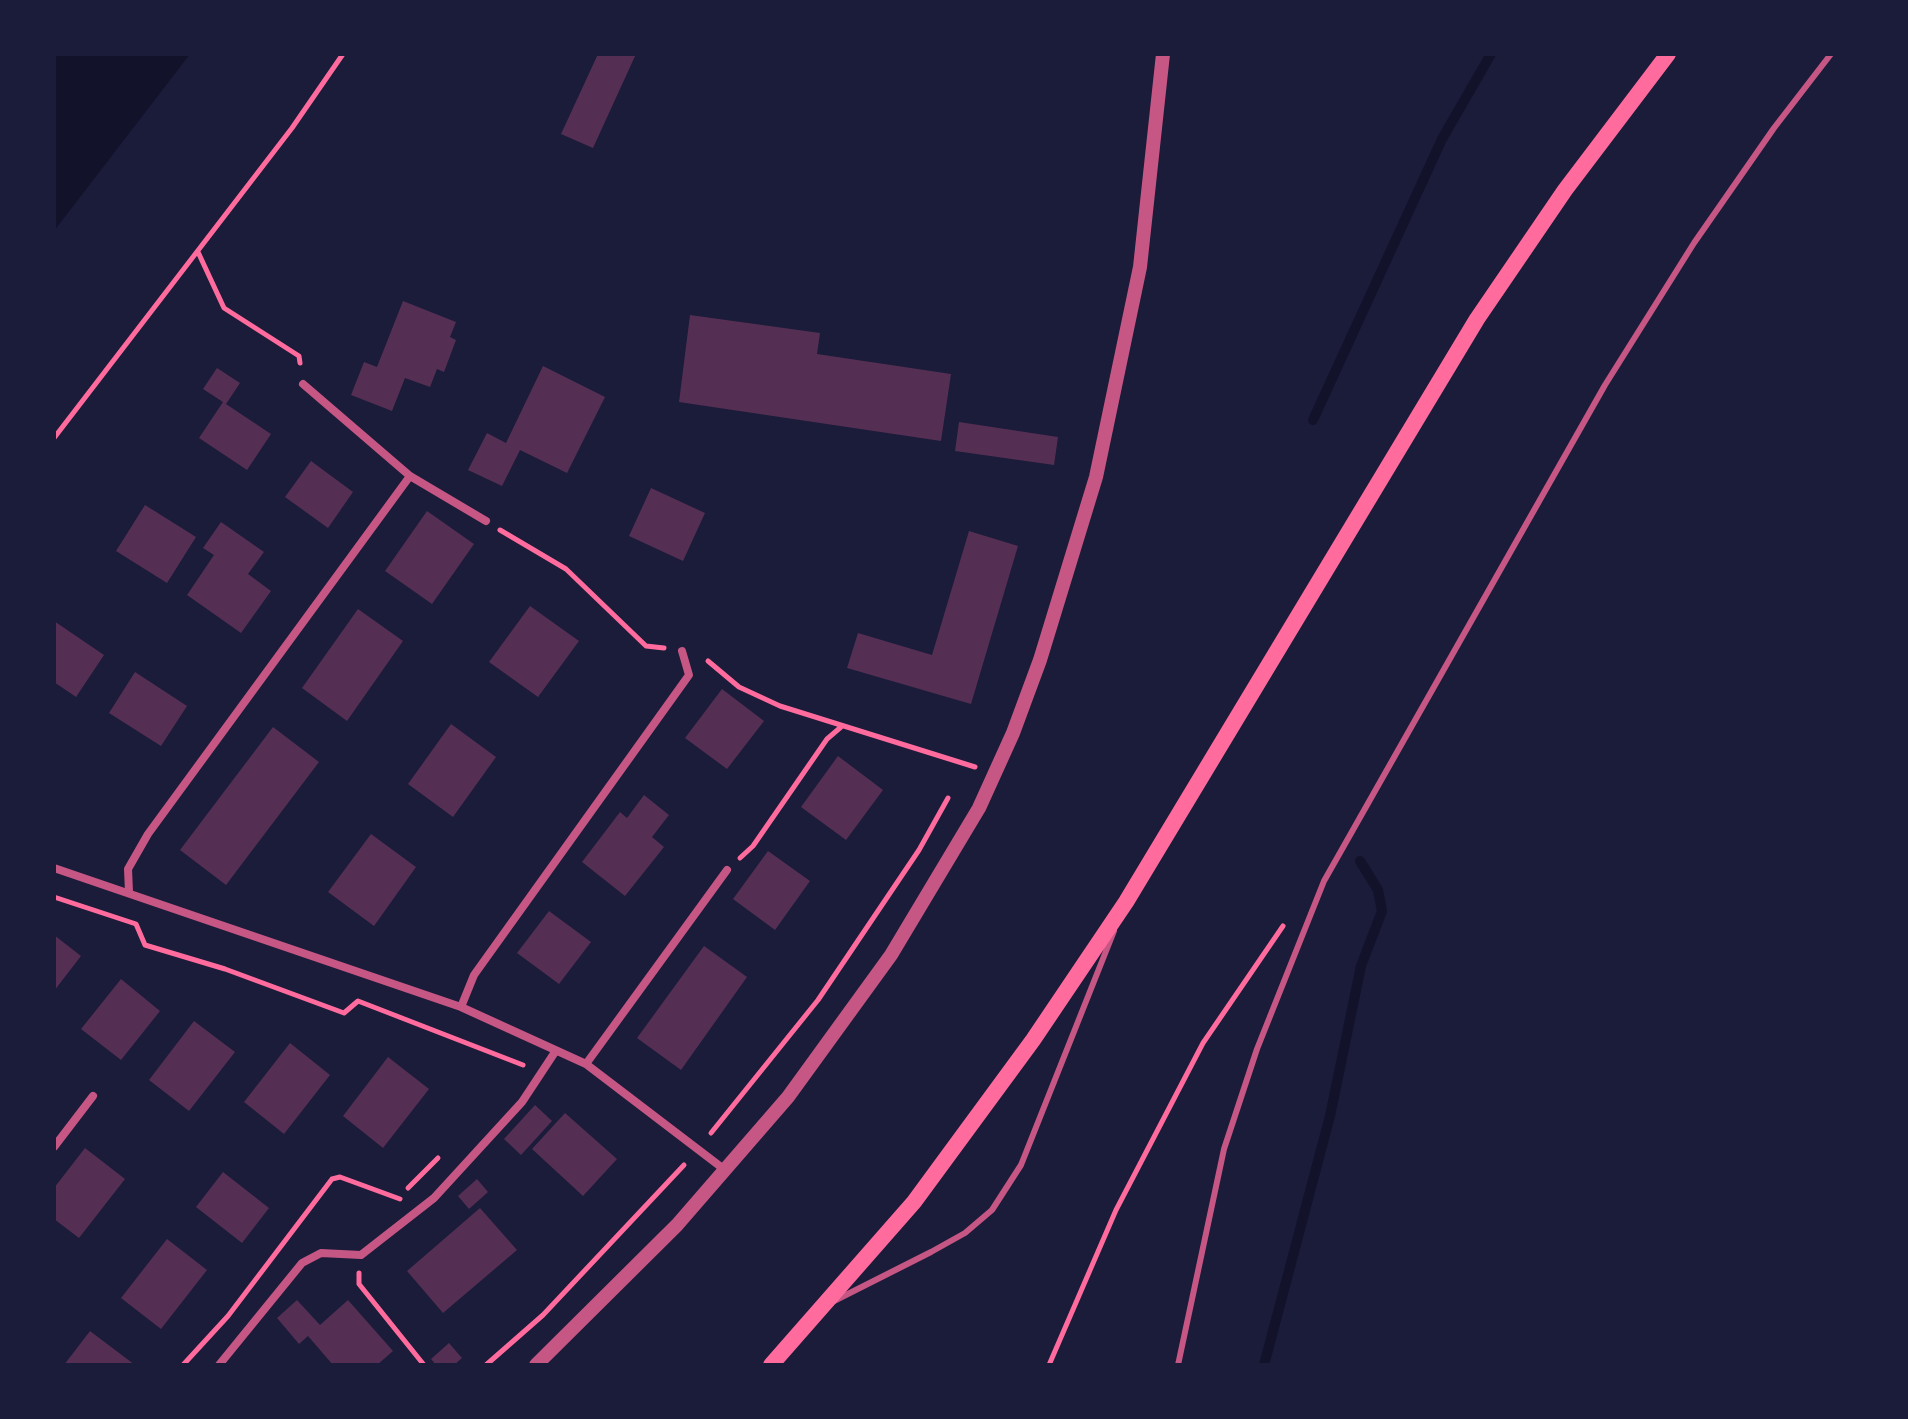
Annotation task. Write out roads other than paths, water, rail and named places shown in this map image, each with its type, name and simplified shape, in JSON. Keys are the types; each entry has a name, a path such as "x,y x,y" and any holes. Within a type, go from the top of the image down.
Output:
{"main road":[{"path":"771,1365 914,1202 1033,1040 1126,902 1477,319 1565,190 1668,54"}],"street":[{"path":"536,1365 677,1225 788,1097 891,955 957,849 995,773 1029,689 1072,561 1119,381 1140,267 1163,54"},
{"path":"303,384 410,476 486,521"},
{"path":"129,892 128,869 148,834 410,476"},
{"path":"461,1007 474,975 689,675 682,651"},
{"path":"54,868 461,1007 586,1064 725,1170"},
{"path":"586,1064 727,870"},
{"path":"219,1365 302,1263 321,1253 361,1255 434,1198 522,1102 555,1052"},
{"path":"54,1147 93,1096"}],"lane":[{"path":"1178,1365 1224,1149 1257,1049 1324,881 1605,385 1694,243 1831,54"},
{"path":"827,1304 965,1233 992,1210 1021,1165 1126,902"}],"waterway":[{"path":"1313,420 1442,139 1491,54"},
{"path":"1264,1365 1330,1116 1361,966 1382,911 1378,890 1360,861"}]}
